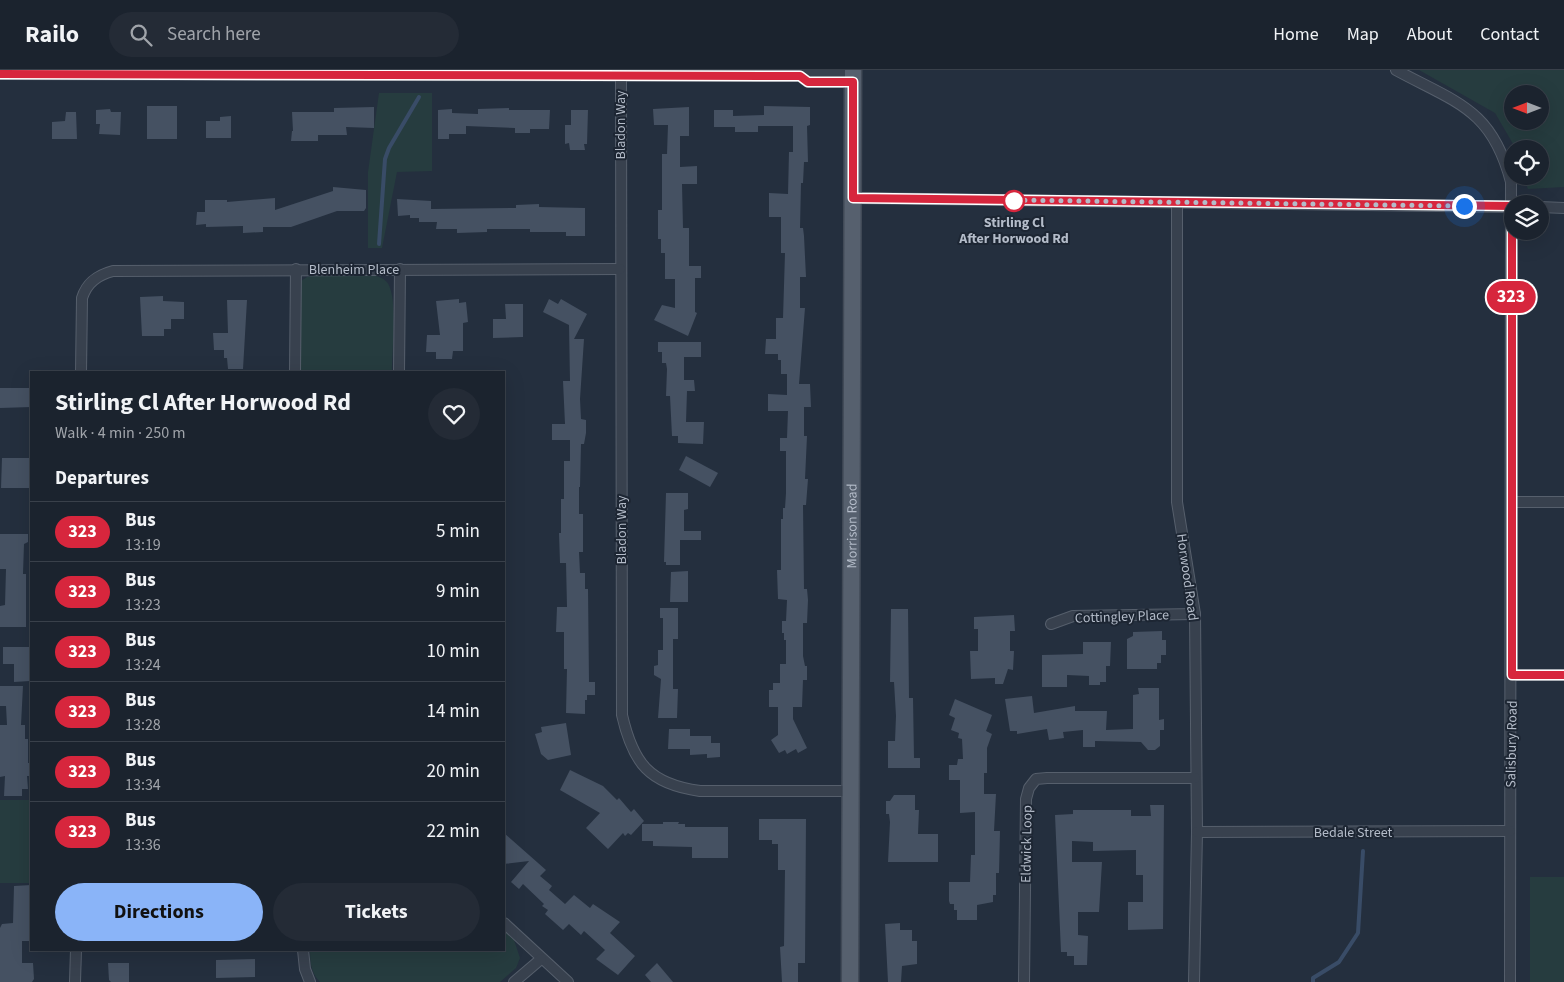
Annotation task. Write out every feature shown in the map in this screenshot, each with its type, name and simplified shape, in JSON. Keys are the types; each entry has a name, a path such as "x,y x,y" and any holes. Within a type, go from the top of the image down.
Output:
{"main road":[{"name":"Morrison Road","path":"850,982 853,75"}],"street":[{"name":"Salisbury Road","path":"1396,70 1474,112 1490,131 1504,154 1511,182 1512,195"},
{"path":"0,74 800,76 809,72 853,75"},
{"name":"Bladon Way","path":"620,76 622,715 631,749 638,762 648,771 683,789 700,791 850,791"},
{"path":"853,198 1504,206"},
{"name":"Horwood Road","path":"1178,203 1177,502 1195,614 1197,832 1194,982"},
{"path":"1549,207 1564,208"},
{"name":"Salisbury Road","path":"1510,982 1512,240"},
{"path":"399,371 400,269"},
{"name":"Blenheim Place","path":"80,371 81,303 90,282 113,271 620,269"},
{"path":"295,371 296,270"},
{"path":"1511,502 1564,502"},
{"name":"Cottingley Place","path":"1051,624 1073,616 1195,614"},
{"path":"1512,675 1564,675"},
{"name":"Eldwick Loop","path":"1024,982 1026,799 1029,788 1036,779 1196,778"},
{"name":"Bedale Street","path":"1197,832 1510,831"},
{"path":"505,924 568,982"},
{"path":"76,951 76,982"},
{"path":"303,951 305,969 310,982"},
{"path":"514,982 541,959"}],"green space":[{"path":"1419,70 1564,70 1564,187 1528,189 1526,185 1549,185 1549,140 1511,140 1505,130 1549,130 1549,85 1504,85 1504,128 1495,113"},
{"path":"379,93 432,93 432,171 397,172 382,248 368,248 368,172"},
{"path":"319,274 376,276 388,283 393,306 392,371 294,371 301,281 307,277"},
{"path":"0,800 30,800 30,883 0,883"},
{"path":"1530,877 1564,877 1564,982 1530,982"},
{"path":"505,932 514,940 520,958 516,968 500,982 320,982 313,971 310,951 505,951"}],"building":[{"path":"147,106 177,106 177,139 147,139"},
{"path":"764,106 810,107 810,125 807,126 808,162 804,162 803,183 801,183 800,228 803,228 804,236 806,277 800,277 800,308 805,308 799,384 810,384 811,407 804,407 804,436 807,436 805,479 808,479 806,505 803,505 804,589 807,589 808,600 807,623 803,623 803,656 805,666 807,666 807,680 803,680 802,707 793,707 793,719 807,748 798,753 796,749 787,754 785,750 779,753 771,740 778,735 778,707 769,707 769,690 773,690 773,683 780,683 780,664 786,664 786,640 784,640 784,633 782,633 782,621 786,621 787,600 778,599 777,570 781,570 781,519 783,519 786,493 786,451 780,451 780,438 787,438 788,411 768,411 768,394 787,395 787,374 781,374 781,360 778,360 778,354 765,354 766,339 776,339 776,318 783,318 785,253 781,253 781,217 769,217 769,193 788,194 789,152 793,152 793,126 758,126 758,132 735,132 735,127 714,127 714,110 733,110 733,116 764,115"},
{"path":"374,107 374,128 346,127 347,135 318,135 318,141 291,141 293,131 292,112 334,112 334,108"},
{"path":"689,107 689,136 680,136 680,167 697,166 697,184 682,184 683,228 689,228 689,266 701,266 701,278 695,278 695,312 697,313 688,336 654,320 662,305 675,308 675,279 665,279 665,253 661,253 661,239 658,239 658,210 662,210 662,154 667,154 668,125 654,125 653,109"},
{"path":"509,108 509,110 550,110 549,129 530,129 530,133 515,133 515,128 466,126 466,134 449,134 449,139 438,139 438,110 452,109 452,113 478,114 478,109"},
{"path":"110,109 111,112 121,112 120,135 99,134 100,124 96,124 96,110"},
{"path":"571,110 588,110 587,144 584,144 585,150 570,150 569,143 565,144 565,125 571,125"},
{"path":"66,112 76,112 77,139 52,139 52,122 65,121"},
{"path":"231,116 231,138 206,138 206,121 220,121 220,117"},
{"path":"333,187 366,190 366,208 364,211 337,211 291,227 263,227 263,232 243,233 243,226 206,227 206,224 196,225 197,212 205,212 205,200 227,200 227,202 275,198 275,210 333,191"},
{"path":"397,199 431,201 431,209 516,208 516,205 539,204 539,207 585,208 585,236 566,236 566,232 530,232 530,229 487,229 487,232 457,233 457,229 436,229 437,222 419,222 419,218 410,218 410,215 398,216"},
{"path":"163,296 163,301 184,302 184,319 171,319 171,329 164,329 164,336 142,336 140,297"},
{"path":"459,299 459,303 466,302 468,322 463,323 463,351 453,351 452,359 436,359 436,352 426,352 427,335 440,335 436,301"},
{"path":"549,299 558,304 561,299 587,314 574,339 584,339 580,399 581,419 586,420 586,433 584,444 581,444 579,514 583,514 583,552 579,552 580,573 585,573 585,589 588,589 589,682 595,682 595,695 587,695 587,700 585,700 585,714 566,713 567,669 564,669 564,632 556,632 557,607 567,607 566,563 560,563 559,533 561,533 561,499 564,499 564,461 570,461 570,440 552,440 552,424 565,424 563,381 570,381 569,325 543,312"},
{"path":"227,300 247,300 243,369 228,369 227,358 224,358 224,350 214,350 213,333 228,333"},
{"path":"505,304 523,304 523,337 493,338 493,319 506,319"},
{"path":"658,342 701,342 701,357 684,357 684,380 694,380 695,391 687,391 686,422 704,422 703,444 678,443 678,436 672,436 670,396 666,396 667,369 666,363 662,363 662,352 658,352"},
{"path":"0,388 30,388 30,407 0,408"},
{"path":"686,456 718,473 710,487 679,470"},
{"path":"2,458 30,458 30,488 1,488"},
{"path":"666,493 688,493 688,509 684,510 684,531 701,531 701,540 680,540 680,565 666,565 666,562 664,562"},
{"path":"0,534 28,534 28,542 24,544 23,574 26,574 26,627 0,627 0,606 5,605 6,569 0,569"},
{"path":"688,571 688,602 670,602 671,572"},
{"path":"660,608 678,608 678,639 673,639 673,689 678,689 677,718 658,718 661,679 654,675 654,666 658,665 658,650 663,650 663,618 660,618"},
{"path":"891,609 908,609 909,698 913,698 914,758 920,758 920,768 888,768 888,741 895,741 896,716 894,682 890,682"},
{"path":"1014,615 1015,631 1010,631 1010,651 1014,651 1013,670 1008,669 1003,684 995,684 995,678 971,679 970,651 978,651 978,629 974,629 974,617"},
{"path":"1162,631 1162,640 1166,640 1166,655 1161,655 1161,663 1157,663 1157,669 1127,669 1127,639 1133,636 1133,632"},
{"path":"1083,642 1111,642 1110,666 1106,666 1106,682 1100,682 1100,685 1089,685 1089,676 1067,675 1067,687 1042,687 1042,655 1083,654"},
{"path":"3,647 29,647 30,681 14,682 14,664 3,664"},
{"path":"0,686 23,686 21,725 25,725 25,739 28,739 30,776 27,776 28,789 22,789 22,796 4,796 5,776 0,777 0,725 7,725 6,706 0,706"},
{"path":"1138,688 1159,688 1159,720 1164,719 1164,730 1160,730 1160,746 1155,750 1148,750 1141,742 1095,741 1095,747 1083,747 1083,730 1063,732 1064,738 1049,740 1047,729 1017,734 1017,731 1010,731 1005,699 1032,696 1034,713 1075,706 1075,711 1107,711 1106,730 1133,729 1133,695 1139,694"},
{"path":"955,699 992,715 986,731 992,734 987,748 987,773 984,773 984,794 996,794 994,831 1000,831 999,873 996,873 996,895 993,895 993,902 977,905 977,920 957,920 957,910 954,910 954,904 950,904 949,901 949,882 970,882 971,855 975,855 975,812 960,813 960,780 949,780 949,765 957,765 958,759 963,759 962,739 958,738 959,733 951,730 955,718 949,715"},
{"path":"566,723 571,755 548,760 541,754 535,734 542,732 541,727"},
{"path":"669,729 690,729 690,736 711,736 711,743 720,743 720,757 707,758 707,754 690,755 690,749 668,749"},
{"path":"570,770 603,786 617,800 619,798 631,812 634,809 644,821 631,835 628,833 625,836 623,833 608,849 586,828 600,813 560,790"},
{"path":"894,795 915,795 915,810 919,810 918,834 938,834 938,862 888,862 890,822 889,814 886,814 886,801 890,801"},
{"path":"1150,805 1164,805 1163,929 1128,930 1128,902 1143,902 1143,875 1136,875 1136,850 1093,851 1093,842 1072,841 1072,862 1102,862 1099,912 1078,912 1078,935 1088,936 1087,965 1074,965 1074,956 1067,956 1067,952 1061,952 1055,815 1073,814 1073,810 1131,810 1131,816 1151,816"},
{"path":"759,819 806,819 805,963 798,963 798,982 782,982 780,947 784,946 785,870 778,870 778,844 772,844 772,840 759,840"},
{"path":"663,822 679,822 678,824 685,824 685,827 728,827 728,858 692,858 692,847 653,846 653,841 642,841 642,824 663,824"},
{"path":"505,834 546,870 540,876 552,886 549,890 565,904 574,895 590,908 593,904 620,922 610,933 635,956 618,975 596,959 605,950 584,931 581,935 569,924 563,930 545,914 548,910 542,906 544,904 523,884 519,889 511,882 529,861 505,864"},
{"path":"30,885 30,941 22,941 22,963 33,963 34,979 32,982 0,982 0,928 2,924 13,923 14,886"},
{"path":"900,923 900,930 912,930 912,941 917,941 917,964 902,966 901,982 888,982 885,924"},
{"path":"255,959 255,977 216,978 216,960"},
{"path":"108,963 129,963 129,982 111,982 109,980"},
{"path":"657,963 673,982 651,982 645,975"}],"waterway":[{"path":"379,244 385,159 389,148 419,97"},
{"path":"1313,982 1313,978 1339,962 1358,933 1363,851"}],"bus line":[{"name":"323","path":"0,74 800,76 808,82 853,82 853,198 1512,206 1512,675 1564,675"}],"place":[{"name":"Stirling Cl After Horwood Rd","path":"1014,201"}],"route":[{"path":"1014,201 1006,200 1464,206"}]}
